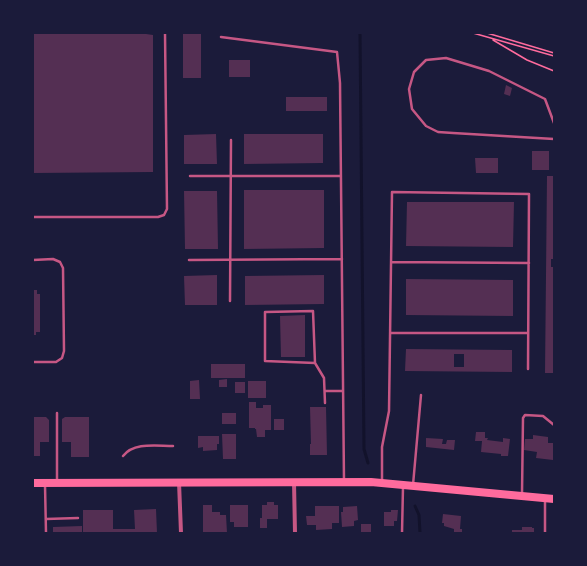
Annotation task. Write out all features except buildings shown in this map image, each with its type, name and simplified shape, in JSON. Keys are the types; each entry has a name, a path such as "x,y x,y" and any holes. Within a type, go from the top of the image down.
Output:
{"main road":[{"path":"33,483 382,482 554,499"}],"street":[{"path":"178,482 181,533"},
{"path":"294,482 295,533"}],"lane":[{"path":"33,217 158,217 164,214 167,209 165,33"},
{"path":"221,38 336,52 340,82 344,482"},
{"path":"554,123 545,99 489,71 446,58 426,60 414,72 409,89 412,109 426,126 438,132 554,139"},
{"path":"230,301 231,140"},
{"path":"190,176 341,176"},
{"path":"382,482 382,447 389,411 392,192 529,194 528,369"},
{"path":"189,260 342,259"},
{"path":"33,260 53,260 60,262 63,268 64,351 62,358 56,362 33,362"},
{"path":"391,262 529,263"},
{"path":"315,363 265,361 265,312 313,311 315,363 324,378 325,403"},
{"path":"390,333 528,333"},
{"path":"325,391 343,391"},
{"path":"413,485 421,395"},
{"path":"57,413 57,482"},
{"path":"522,496 523,418 525,416 543,416 554,425"},
{"path":"123,456 128,450 135,447 173,446"},
{"path":"46,482 46,533"},
{"path":"402,533 404,484"},
{"path":"545,498 545,533"},
{"path":"46,519 78,518"}],"path":[{"path":"473,33 554,56"},
{"path":"487,33 554,52"},
{"path":"490,38 527,60 554,71"}],"waterway":[{"path":"360,33 364,449 368,463"},
{"path":"415,506 419,515 420,533"}]}
